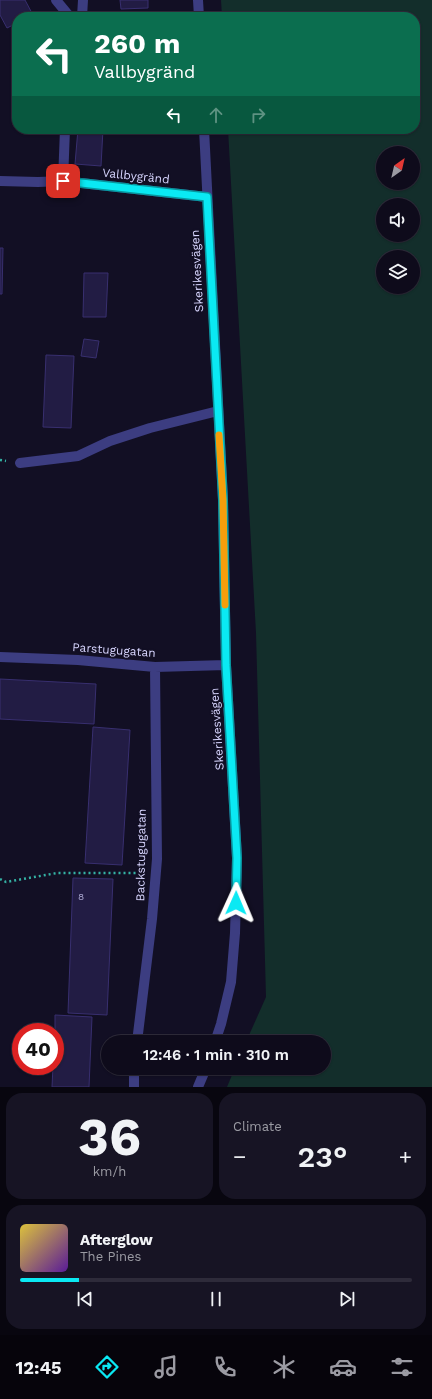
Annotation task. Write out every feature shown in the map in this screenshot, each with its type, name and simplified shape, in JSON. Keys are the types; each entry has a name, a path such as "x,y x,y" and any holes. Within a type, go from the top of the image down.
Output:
{"street":[{"path":"56,0 66,12"},
{"path":"82,12 83,0"},
{"path":"198,0 199,12"},
{"path":"63,181 65,134"},
{"name":"Skerikesvägen","path":"204,134 223,500 226,665 237,858 235,933 231,982 222,1024 218,1035"},
{"name":"Vallbygränd","path":"0,181 63,181 207,197"},
{"path":"20,463 78,456 110,441 150,428 218,411"},
{"name":"Parstugugatan","path":"0,657 78,660 156,667 226,665"},
{"name":"Backstugugatan","path":"138,1035 156,873 156,667"},
{"path":"134,1075 134,1087"},
{"path":"198,1087 203,1075"}],"path":[{"path":"0,879 6,882 57,873 156,873"}],"green space":[{"path":"221,0 432,0 432,1087 227,1087 232,1075 331,1075 331,1035 249,1035 266,997 256,633 228,134 420,134 420,12 222,12"}],"building":[{"path":"0,0 25,0 31,12 12,12 12,26 7,28 0,15"},
{"path":"120,0 148,0 148,8 121,9"},
{"path":"78,134 103,134 101,166 75,164"},
{"path":"0,248 3,248 2,294 0,294"},
{"path":"84,273 108,273 106,317 83,317"},
{"path":"84,339 99,341 96,358 81,356"},
{"path":"46,355 74,356 71,428 43,427"},
{"path":"0,679 96,684 94,724 0,719"},
{"path":"93,727 130,730 122,865 85,863"},
{"path":"73,878 113,879 107,1015 68,1013"},
{"path":"55,1015 92,1017 89,1087 52,1087 53,1075 64,1075 64,1023 55,1023"}],"slow traffic":[{"path":"219,435 223,500 225,605"}],"route":[{"path":"63,181 207,197 210,277 223,500 226,665 233,758 237,858 236,903"}]}
